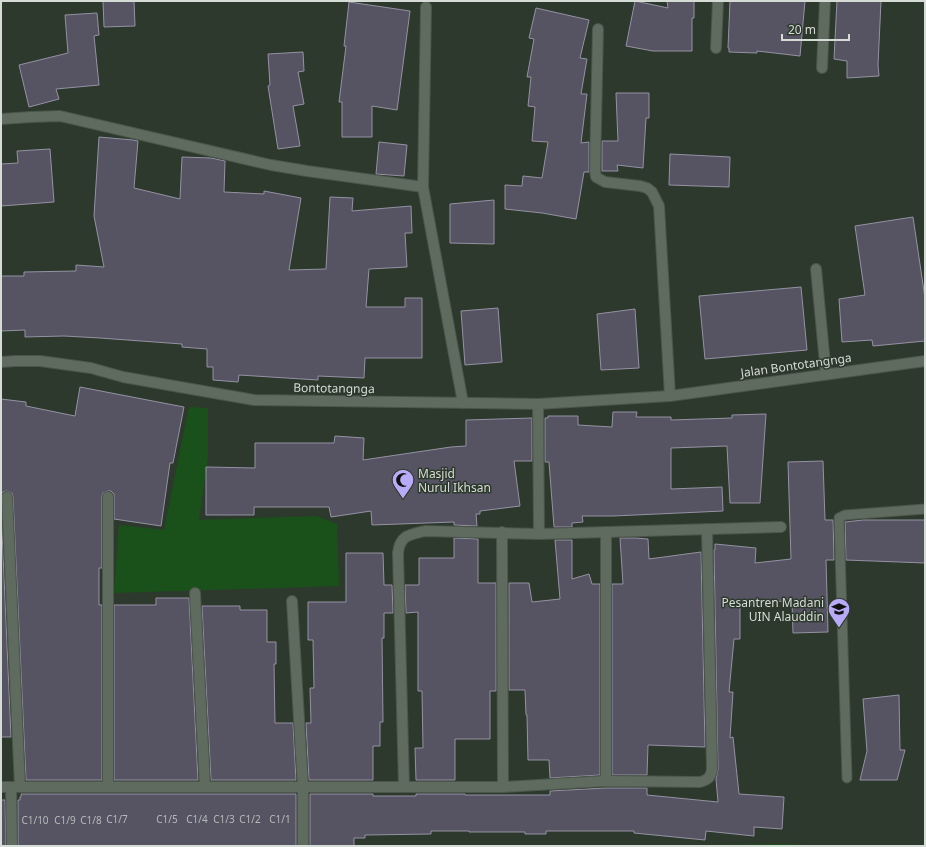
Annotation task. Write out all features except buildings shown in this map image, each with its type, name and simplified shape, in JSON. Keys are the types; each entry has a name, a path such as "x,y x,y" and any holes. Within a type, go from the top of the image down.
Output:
{"street":[{"path":"716,48 718,1"},
{"path":"822,68 826,1"},
{"path":"426,7 423,187 463,403"},
{"path":"598,30 596,177 605,182 647,188 652,192 659,206 670,396"},
{"path":"1,119 60,116 271,164 307,171 423,187"},
{"path":"816,270 826,374"},
{"name":"Bontotangnga","path":"1,362 40,362 78,366 123,377 254,400 538,404 670,396"},
{"name":"Jalan Bontotangnga","path":"670,396 925,362"},
{"path":"538,404 539,534"},
{"path":"7,497 12,846"},
{"path":"108,497 108,787"},
{"path":"404,787 398,553 402,539 425,531 539,534 781,527"},
{"path":"11,787 502,787 606,780 706,781 711,774 707,529"},
{"path":"502,532 502,787"},
{"path":"606,532 606,780"},
{"path":"195,594 205,787"},
{"path":"292,601 303,787 303,846"}],"lane":[{"path":"847,778 839,518 842,515 925,509"}],"green space":[{"path":"189,407 208,408 208,457 199,520 316,516 337,524 339,586 114,593 119,525 164,530"},
{"path":"786,844 829,846 618,846"}],"place":[{"name":"Masjid Nurul Ikhsan","path":"403,500"},
{"name":"Pesantren Madani UIN Alauddin","path":"839,628"}]}
